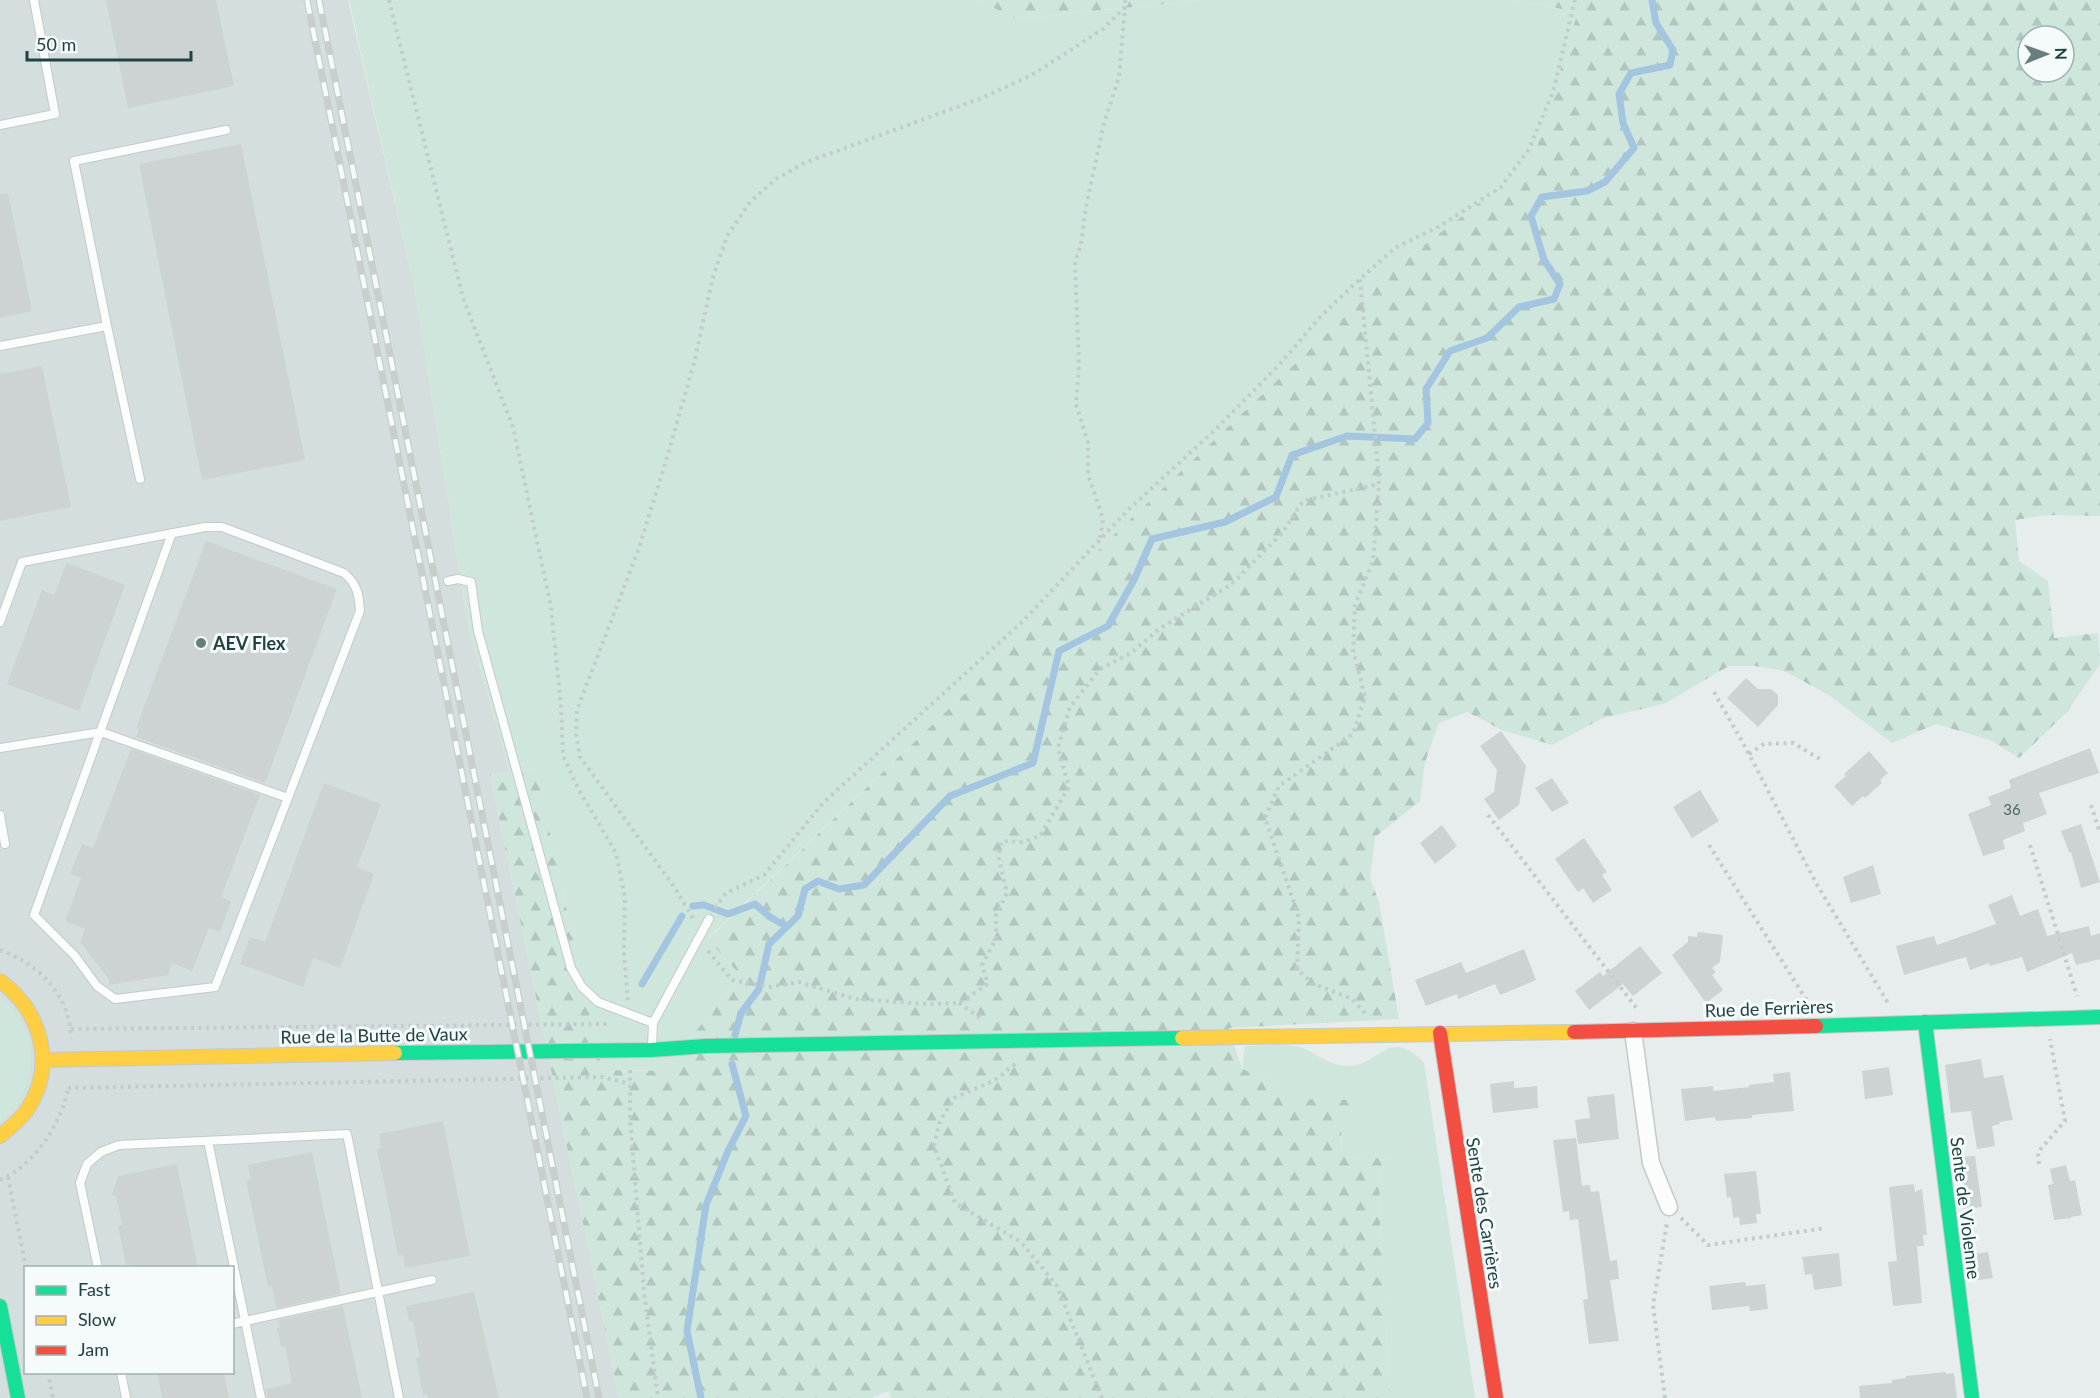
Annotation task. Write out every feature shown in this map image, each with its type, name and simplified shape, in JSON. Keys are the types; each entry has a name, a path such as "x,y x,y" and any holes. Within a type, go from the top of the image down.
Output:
{"street":[{"path":"0,981 9,986 28,1007 40,1033 43,1060 39,1084 30,1106 14,1125 0,1136"},
{"name":"Rue de Ferrières","path":"1027,1042 1367,1034 1633,1031 2094,1018"},
{"name":"Sente de Violenne","path":"1925,1022 1972,1398"},
{"path":"1633,1031 1651,1163 1669,1207"},
{"name":"Sente des Carrières","path":"1440,1033 1496,1398"},
{"name":"Rue de la Butte de Vaux","path":"43,1060 458,1051 651,1050 706,1046 1027,1042"},
{"path":"0,1306 18,1398"}],"lane":[{"path":"0,125 55,114 34,0"},
{"path":"140,479 74,161 226,130"},
{"path":"0,346 107,326"},
{"path":"0,622 22,562 172,533 205,527 222,527 344,573 354,582 359,595 360,611 215,987 115,999 98,986 75,956 34,915 172,533"},
{"path":"448,581 458,579 471,582 478,632 571,968 582,987 598,1002 653,1023"},
{"path":"0,748 101,732 288,798"},
{"path":"0,815 5,844"},
{"path":"651,1050 653,1023 709,919"},
{"path":"98,1266 80,1182 87,1164 101,1152 119,1146 347,1134 399,1398"},
{"path":"208,1141 261,1398"},
{"path":"234,1324 432,1280"},
{"path":"121,1374 126,1398"}],"path":[{"path":"71,1029 607,1024 629,1026 624,955 625,897 616,853 579,790 563,756 561,706 551,607 513,427 463,298 389,0"},
{"path":"1100,539 1103,519 1088,474 1088,443 1076,404 1079,367 1075,262 1081,244 1086,207 1104,123 1119,77 1126,0"},
{"path":"718,902 726,893 764,875 824,802 1022,622 1128,510 1217,428 1280,364 1321,316 1360,279 1395,248 1440,226 1501,187 1529,149 1553,92 1575,0"},
{"path":"1126,6 1103,29 1032,75 979,99 804,163 776,179 750,202 727,236 713,277 694,363 666,462 638,551 577,710 576,734 580,757 675,888 693,919 698,939 732,980 771,987 799,982 855,999 927,1004 959,1003 988,984 982,965 996,939 996,915 1007,893 998,855 1002,841 1022,842 1040,836 1069,787 1058,748 1070,708 1100,669 1131,653 1159,629 1232,584 1283,532 1303,501 1379,484"},
{"path":"1360,279 1379,484 1373,561 1354,605 1353,650 1365,697 1353,734 1279,786 1265,818 1299,918 1297,969 1312,983 1352,999 1366,1014 1367,1034"},
{"path":"1714,692 1816,883 1898,1022"},
{"path":"1749,754 1764,744 1794,743 1820,759"},
{"path":"2091,805 2100,833"},
{"path":"1488,815 1654,1030"},
{"path":"1709,845 1810,1005 1813,1025"},
{"path":"2030,845 2060,935 2075,991 2094,1018"},
{"path":"2039,1164 2038,1152 2065,1121 2046,1018"},
{"path":"1027,1042 1016,1063 995,1080 954,1098 940,1121 934,1146 955,1203 1021,1242 1057,1286 1102,1398"},
{"path":"630,1050 630,1118 644,1292 658,1398"},
{"path":"68,1088 603,1077 630,1084"},
{"path":"8,1177 26,1266"},
{"path":"1669,1207 1708,1245 1826,1228"},
{"path":"1665,1398 1653,1305 1669,1207"},
{"path":"48,1374 53,1398"}],"shaded area":[{"path":"0,0 348,0 415,290 468,627 510,772 490,774 619,1398 0,1398"}],"green space":[{"path":"349,0 978,0 1016,19 1201,0 1515,0 1579,12 1532,163 1406,259 1106,542 974,685 708,938 741,976 663,1071 602,1070 536,770 510,772 468,627 415,290"},
{"path":"978,0 1201,0 1016,19"},
{"path":"1515,0 2100,0 2100,516 2047,515 2015,520 2019,561 2048,581 2054,638 2098,633 2100,664 2067,712 2019,758 1990,740 1936,724 1892,743 1829,695 1784,671 1755,666 1729,666 1664,704 1603,718 1552,745 1502,730 1467,712 1439,723 1425,762 1420,801 1375,837 1370,878 1379,902 1399,1019 1229,1028 1242,1069 1273,1079 1292,1099 1357,1100 1341,1122 1342,1157 1398,1159 1379,1169 1390,1398 891,1398 889,1391 871,1398 619,1398 490,774 536,770 602,1070 663,1071 741,976 708,939 974,685 1106,542 1406,259 1532,163 1578,12"},
{"path":"0,996 24,1028 31,1051 31,1063 29,1076 18,1105 0,1124"},
{"path":"1245,1046 1295,1046 1306,1049 1327,1061 1347,1066 1358,1065 1393,1048 1401,1048 1412,1052 1424,1063 1475,1398 1390,1398 1379,1169 1396,1159 1342,1157 1341,1122 1321,1100 1292,1099 1273,1079 1242,1069"}],"building":[{"path":"106,0 216,0 234,86 128,108"},
{"path":"241,144 305,460 202,480 139,164"},
{"path":"8,193 32,311 0,318 0,194"},
{"path":"42,366 71,507 0,521 0,374"},
{"path":"206,541 337,589 265,783 136,737 139,729 136,728"},
{"path":"67,563 125,585 79,711 7,684 42,590 54,595"},
{"path":"1746,678 1758,689 1771,689 1778,695 1778,705 1758,727 1727,698"},
{"path":"1501,731 1526,766 1519,805 1499,820 1484,799 1494,792 1497,770 1480,746"},
{"path":"2090,748 2099,773 2039,793 2047,814 2023,823 2025,831 2003,840 2005,849 1983,856 1968,814 1991,805 1988,797 2011,788 2009,780"},
{"path":"131,749 260,795 221,897 231,901 220,932 209,928 192,971 172,963 168,975 109,985 109,979 80,942 85,929 65,921 81,878 70,874 82,844 93,848"},
{"path":"1869,751 1888,773 1880,780 1882,783 1852,806 1834,786"},
{"path":"1552,778 1569,803 1552,812 1535,788"},
{"path":"324,783 381,804 357,867 374,874 340,968 313,958 303,987 240,964 250,937 265,942"},
{"path":"1700,790 1719,821 1692,838 1673,807"},
{"path":"2081,824 2100,882 2081,888 2071,852 2069,852 2061,831"},
{"path":"1442,825 1457,846 1435,864 1420,843"},
{"path":"1584,838 1607,872 1602,875 1612,890 1593,903 1583,888 1578,892 1555,859"},
{"path":"1873,865 1881,894 1851,903 1843,877"},
{"path":"2012,895 2020,916 2038,909 2047,936 2089,926 2091,936 2100,933 2100,959 2076,965 2072,953 2027,972 2022,957 1990,966 1989,963 1970,970 1966,957 1904,975 1896,946 1934,936 1937,945 1996,924 1988,905"},
{"path":"1698,932 1723,935 1720,962 1712,968 1716,972 1712,975 1723,990 1706,1003 1672,955 1688,942 1688,936 1697,937"},
{"path":"1640,946 1662,973 1633,996 1623,984 1589,1010 1575,991 1600,972 1603,976"},
{"path":"1524,949 1536,980 1500,995 1495,984 1458,999 1457,994 1426,1006 1415,980 1461,962 1466,973"},
{"path":"1981,1059 1984,1078 2003,1075 2013,1120 1999,1122 2000,1124 1992,1126 1995,1146 1977,1149 1971,1111 1951,1113 1945,1065"},
{"path":"1889,1067 1893,1095 1865,1099 1862,1071"},
{"path":"1790,1072 1794,1111 1752,1115 1752,1118 1716,1121 1715,1117 1685,1121 1681,1089 1713,1086 1713,1091 1749,1087 1749,1085 1774,1082 1773,1074"},
{"path":"1514,1081 1514,1088 1537,1086 1538,1108 1493,1113 1490,1084"},
{"path":"1614,1094 1619,1139 1578,1144 1575,1120 1590,1118 1587,1097"},
{"path":"443,1121 470,1256 405,1268 403,1255 398,1256 377,1149 381,1148 379,1134"},
{"path":"1576,1138 1582,1186 1590,1185 1591,1192 1599,1191 1610,1261 1617,1260 1619,1279 1610,1280 1619,1341 1589,1344 1583,1300 1588,1299 1578,1219 1570,1220 1569,1211 1563,1212 1553,1140"},
{"path":"312,1152 341,1294 276,1308 272,1286 268,1287 246,1180 251,1180 248,1165"},
{"path":"1975,1156 1982,1207 1964,1209 1956,1157"},
{"path":"177,1164 198,1266 126,1265 118,1226 122,1225 116,1196 112,1195 118,1176"},
{"path":"2066,1165 2070,1181 2075,1180 2082,1215 2054,1220 2048,1185 2053,1184 2050,1169"},
{"path":"1756,1171 1761,1214 1756,1214 1757,1223 1740,1225 1739,1217 1733,1218 1731,1197 1727,1198 1724,1174"},
{"path":"1914,1184 1915,1192 1922,1189 1927,1235 1923,1235 1924,1246 1917,1246 1922,1303 1893,1306 1888,1262 1897,1261 1889,1187"},
{"path":"1988,1252 1993,1278 1972,1281 1968,1255"},
{"path":"1839,1253 1842,1286 1814,1290 1812,1274 1805,1275 1802,1257"},
{"path":"1745,1282 1746,1286 1765,1284 1768,1309 1750,1311 1749,1306 1712,1310 1709,1286"},
{"path":"474,1292 499,1398 428,1398 427,1394 423,1395 416,1358 420,1357 413,1321 409,1321 406,1306"},
{"path":"343,1306 362,1398 267,1398 266,1389 292,1383 285,1346 281,1347 277,1328 280,1327 278,1320"},
{"path":"1946,1372 1946,1374 1954,1373 1957,1398 1860,1398 1859,1386 1892,1383 1892,1380 1906,1378 1906,1376"},
{"path":"157,1374 224,1374 229,1398 162,1398"}],"waterway":[{"path":"735,1035 741,1013 759,989 769,944 798,916 805,889 818,881 839,889 864,885 950,796 1033,763 1059,651 1108,626 1134,580 1152,539 1225,522 1276,497 1292,455 1347,436 1415,439 1428,423 1426,389 1450,351 1487,338 1519,307 1554,299 1560,284 1544,260 1531,216 1542,197 1587,191 1605,182 1634,148 1623,123 1619,94 1631,73 1670,65 1673,50 1656,23 1652,0"},
{"path":"693,906 704,905 728,914 755,904 770,917 786,926"},
{"path":"642,984 682,916"},
{"path":"701,1398 687,1331 706,1205 728,1151 746,1116 732,1064"}],"railway":[{"path":"307,0 587,1398"},
{"path":"319,0 599,1398"}],"traffic: fast":[{"path":"1816,1026 2100,1017"},
{"path":"1925,1022 1972,1398"},
{"path":"395,1053 651,1050 706,1046 1182,1038"},
{"path":"0,1306 18,1398"}],"traffic: slow":[{"path":"0,981 26,1007 40,1040 42,1057 41,1075 36,1093 27,1110 0,1136"},
{"path":"1182,1038 1574,1032"},
{"path":"43,1060 395,1053"}],"traffic: jam":[{"path":"1574,1032 1816,1026"},
{"path":"1440,1033 1496,1398"}],"place":[{"name":"AEV Flex","path":"201,643"}]}
